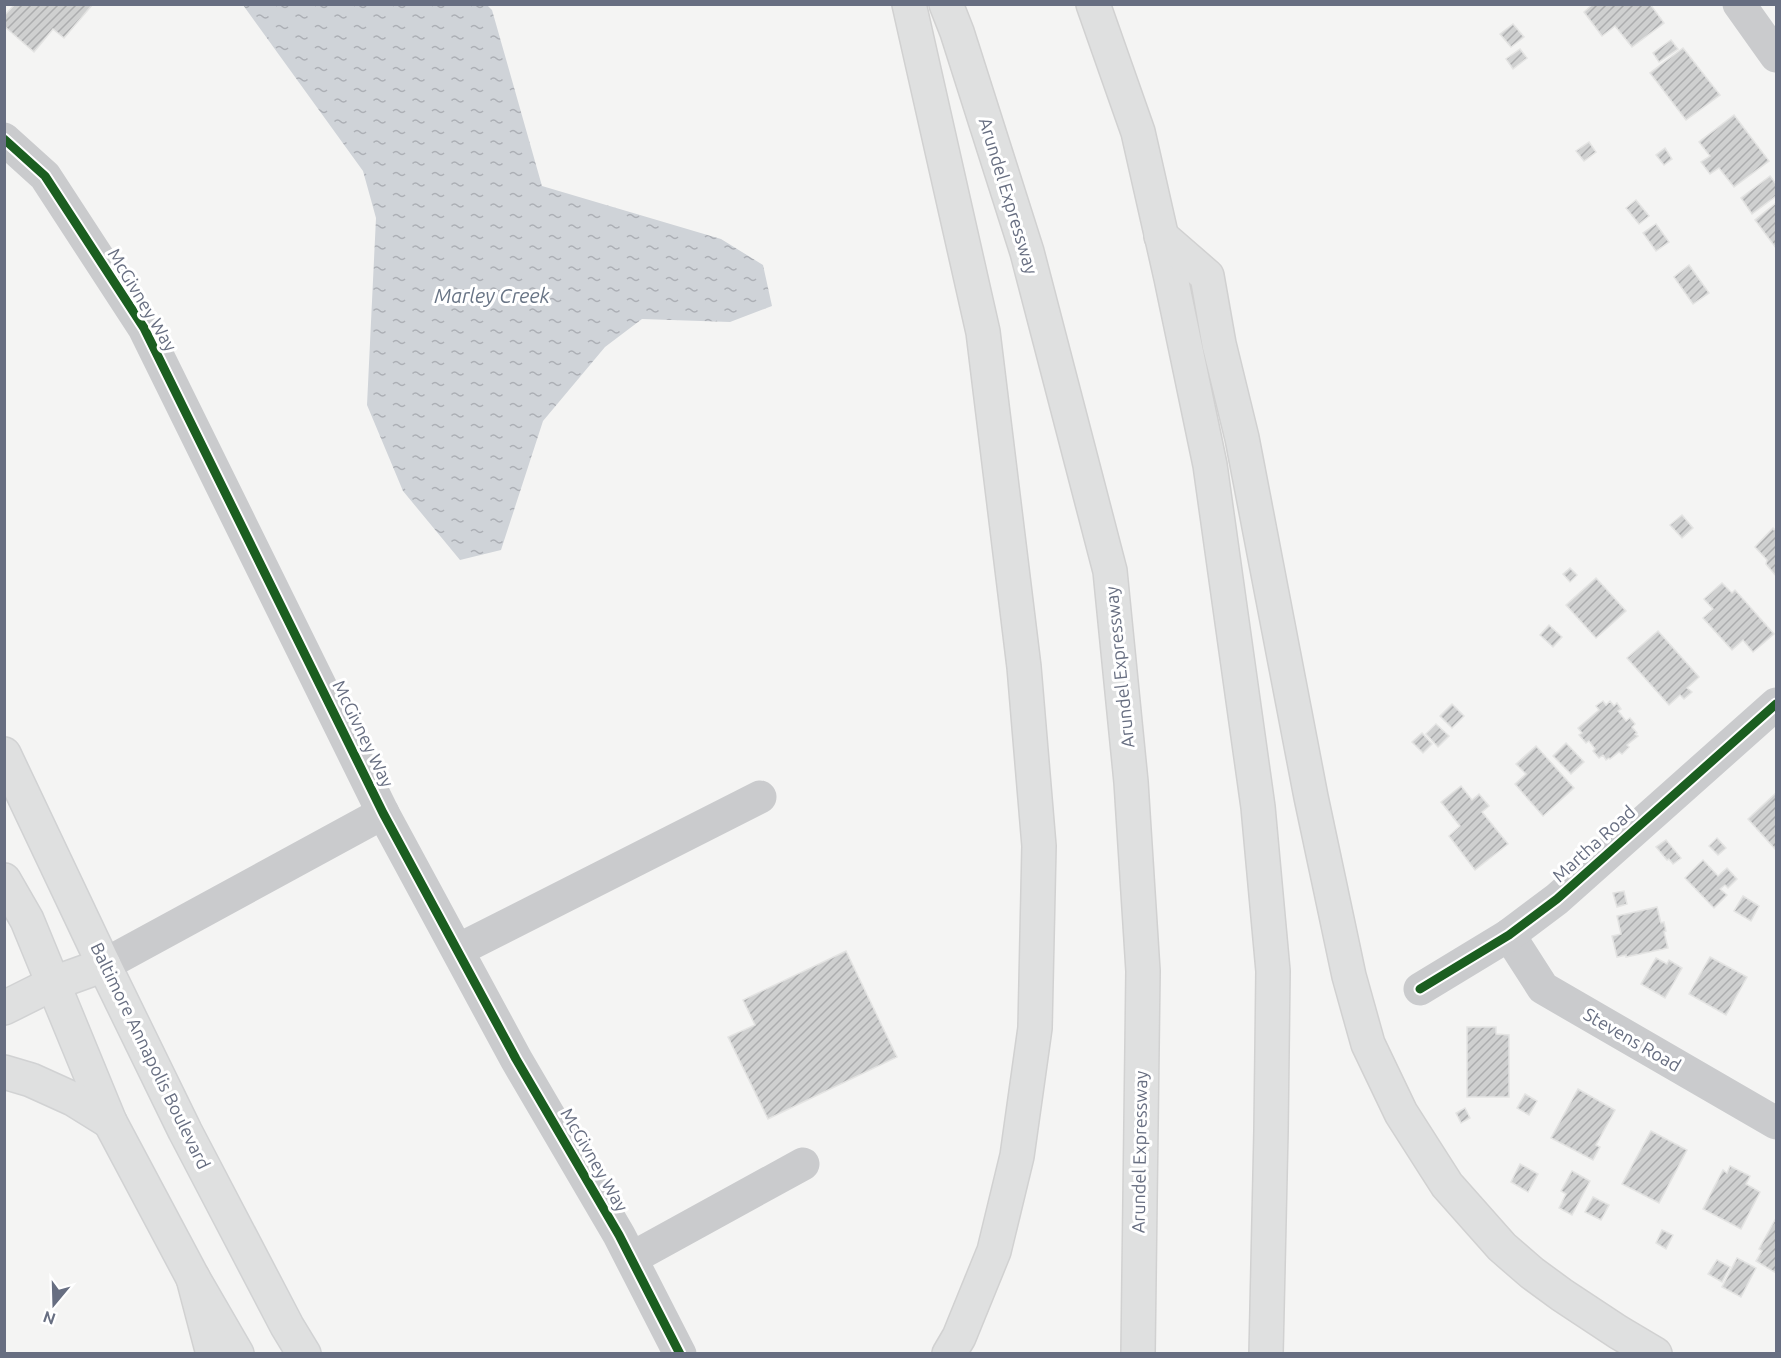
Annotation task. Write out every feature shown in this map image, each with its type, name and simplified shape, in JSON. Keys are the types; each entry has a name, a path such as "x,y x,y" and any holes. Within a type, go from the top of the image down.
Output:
{"main road":[{"path":"909,4 983,332 1024,667 1039,846 1035,1028 1017,1156 994,1251 959,1337 949,1353"},
{"name":"Arundel Expressway","path":"946,4 1027,252 1110,572 1131,782 1143,971 1138,1353"},
{"path":"1093,4 1138,132 1210,465 1258,807 1273,971 1266,1353"},
{"path":"1161,236 1207,276 1242,438 1316,820 1349,976 1368,1044 1401,1113 1447,1185 1502,1247 1562,1295 1655,1353"},
{"name":"Baltimore Annapolis Boulevard","path":"4,753 185,1131 287,1326 304,1353"},
{"path":"4,880 27,920 110,1122 237,1353"},
{"path":"4,1008 54,983 104,964"},
{"path":"4,1072 32,1080 73,1099 110,1122"},
{"path":"194,1278 213,1353"}],"street":[{"path":"1739,4 1776,56"},
{"name":"McGivney Way","path":"4,139 45,176 144,328 383,813 516,1059 632,1258 680,1353"},
{"name":"Martha Road","path":"1420,989 1509,935 1557,899 1776,704"},
{"path":"458,950 760,797"},
{"name":"McGivney Way","path":"104,964 383,813"},
{"name":"Stevens Road","path":"1509,935 1543,988 1776,1123"},
{"path":"632,1258 803,1164"}],"water":[{"name":"Marley Creek","path":"243,5 487,5 492,10 542,186 721,239 763,265 772,306 730,322 642,319 605,347 543,421 501,550 460,560 403,491 367,405 376,218 363,171"}],"building":[{"path":"15,4 93,4 64,38 53,29 34,52 4,26 4,16"},
{"path":"1593,4 1650,4 1664,23 1632,47 1615,26 1602,36 1584,12"},
{"path":"1513,24 1524,37 1511,47 1500,34"},
{"path":"1671,40 1678,49 1659,62 1653,53"},
{"path":"1683,48 1720,95 1686,120 1650,73"},
{"path":"1520,49 1527,58 1513,69 1506,59"},
{"path":"1734,115 1769,161 1734,187 1719,168 1710,174 1701,162 1710,156 1699,142"},
{"path":"1589,142 1596,152 1584,161 1576,151"},
{"path":"1665,148 1672,159 1664,165 1656,155"},
{"path":"1770,176 1776,184 1776,196 1752,214 1741,198"},
{"path":"1636,200 1649,216 1639,224 1626,208"},
{"path":"1776,203 1776,248 1755,220"},
{"path":"1656,224 1669,242 1656,251 1643,233"},
{"path":"1689,265 1709,293 1693,304 1674,277"},
{"path":"1682,515 1693,528 1682,538 1670,525"},
{"path":"1773,528 1774,530 1776,528 1776,576 1766,564 1767,560 1755,547"},
{"path":"1570,568 1577,575 1570,582 1563,574"},
{"path":"1596,578 1626,611 1596,638 1566,605"},
{"path":"1722,583 1732,593 1735,590 1774,634 1753,652 1743,640 1732,650 1703,618 1713,609 1704,599"},
{"path":"1549,625 1562,637 1553,647 1540,635"},
{"path":"1658,631 1699,677 1687,688 1692,692 1684,699 1680,695 1669,705 1627,658"},
{"path":"1603,701 1606,705 1610,701 1614,706 1617,703 1621,709 1618,711 1626,721 1630,718 1635,724 1632,727 1638,736 1627,745 1629,747 1622,754 1619,752 1606,760 1603,755 1599,758 1589,741 1586,743 1579,735 1582,733 1578,728 1599,710 1596,706"},
{"path":"1452,704 1464,716 1452,728 1440,716"},
{"path":"1436,724 1449,736 1438,747 1426,734"},
{"path":"1422,733 1432,744 1423,753 1412,742"},
{"path":"1566,743 1584,762 1571,774 1553,756"},
{"path":"1536,746 1574,788 1543,816 1515,784 1526,774 1516,764"},
{"path":"1461,786 1472,800 1479,794 1489,806 1482,812 1508,844 1475,870 1449,836 1460,826 1441,802"},
{"path":"1776,793 1776,850 1748,819"},
{"path":"1717,838 1726,848 1718,855 1709,846"},
{"path":"1666,840 1681,858 1673,864 1656,847"},
{"path":"1703,860 1718,876 1727,868 1737,879 1728,888 1725,885 1720,889 1727,895 1714,908 1685,878"},
{"path":"1624,891 1627,904 1617,907 1613,893"},
{"path":"1743,896 1759,906 1751,921 1734,911"},
{"path":"1657,907 1661,923 1664,922 1668,948 1617,957 1612,936 1621,934 1617,916"},
{"path":"846,951 897,1057 768,1119 728,1037 755,1025 743,1000"},
{"path":"1710,957 1747,977 1726,1015 1689,994"},
{"path":"1656,958 1667,964 1669,960 1682,968 1665,998 1641,984"},
{"path":"1467,1027 1496,1027 1496,1034 1509,1035 1509,1097 1467,1097"},
{"path":"1578,1089 1615,1110 1596,1145 1600,1147 1593,1160 1551,1138"},
{"path":"1525,1094 1537,1101 1529,1115 1517,1108"},
{"path":"1465,1108 1470,1118 1461,1123 1456,1113"},
{"path":"1651,1131 1687,1150 1659,1203 1622,1184"},
{"path":"1520,1164 1538,1174 1528,1192 1511,1182"},
{"path":"1730,1166 1750,1176 1746,1184 1760,1192 1741,1229 1703,1209 1723,1170 1727,1173"},
{"path":"1572,1171 1590,1181 1572,1215 1559,1208 1566,1194 1561,1191"},
{"path":"1593,1197 1609,1205 1601,1220 1585,1212"},
{"path":"1776,1218 1776,1273 1756,1261 1762,1251 1759,1249"},
{"path":"1662,1230 1673,1235 1666,1249 1656,1243"},
{"path":"1737,1258 1756,1268 1741,1297 1722,1287"},
{"path":"1717,1260 1730,1267 1722,1282 1708,1274"}],"cycle path":[{"path":"4,139 45,176 144,328 383,813 516,1059 619,1235 680,1354"},
{"path":"1420,989 1509,935 1557,899 1776,704"}]}
